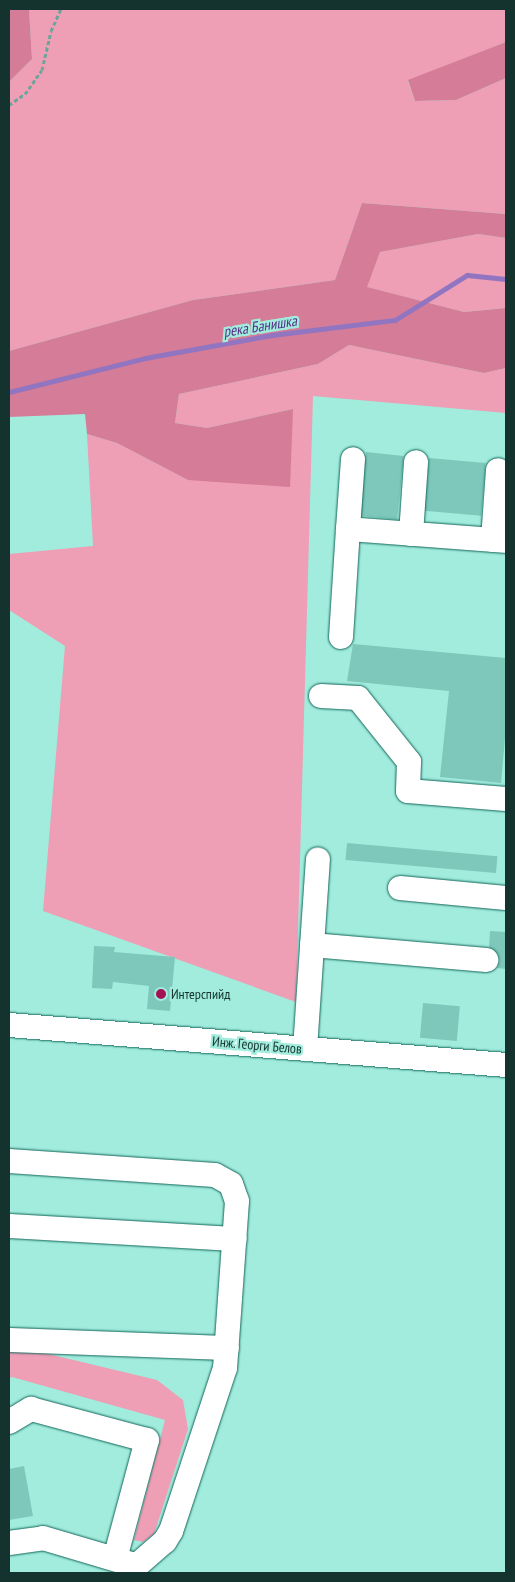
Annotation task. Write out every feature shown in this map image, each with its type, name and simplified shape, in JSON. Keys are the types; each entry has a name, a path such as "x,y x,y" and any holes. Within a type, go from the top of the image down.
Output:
{"street":[{"path":"341,637 353,459"},
{"path":"411,534 416,462"},
{"path":"348,529 500,540 498,470"},
{"path":"321,696 358,698 409,762 408,791 506,799"},
{"path":"305,1049 318,860"},
{"path":"400,888 506,898"},
{"path":"312,945 486,960"},
{"name":"Инж. Георги Белов","path":"9,1025 506,1064"},
{"path":"9,1161 215,1175 231,1184 237,1201 225,1368 171,1531 165,1541 126,1566"},
{"path":"9,1226 235,1239"},
{"path":"9,1340 227,1348"},
{"path":"9,1422 31,1409 148,1440 126,1566"},
{"path":"9,1543 43,1538 126,1566"}],"path":[{"path":"9,105 26,94 42,70 51,31 61,9"}],"shaded area":[{"path":"9,9 29,9 32,59 9,82"},
{"path":"29,9 506,9 506,42 408,81 415,101 456,100 506,78 506,214 362,203 335,280 193,300 9,351 9,82 32,59"},
{"path":"506,42 506,78 456,100 415,101 408,80"},
{"path":"362,203 506,214 506,238 478,234 380,252 367,287 464,312 506,308 506,368 484,373 349,345 318,364 179,394 175,423 207,428 293,409 290,487 188,480 117,443 87,434 85,414 9,417 9,351 193,300 335,280"},
{"path":"478,234 506,238 506,308 464,312 366,287 380,252"},
{"path":"349,345 484,373 506,368 506,413 313,396 296,1002 43,911 65,646 9,610 9,554 93,546 87,434 117,443 188,480 293,409 207,428 175,423 179,394 318,364"},
{"path":"9,1350 36,1351 157,1380 183,1400 188,1429 154,1534 143,1542 134,1540 165,1420 12,1377 9,1378"}],"building":[{"path":"366,452 404,456 397,520 359,516"},
{"path":"429,458 486,463 481,516 424,511"},
{"path":"353,644 506,658 506,727 501,783 440,777 449,691 347,681"},
{"path":"347,843 497,856 496,873 346,860"},
{"path":"490,931 506,932 506,969 497,968 500,961 498,954 489,947"},
{"path":"94,946 115,947 114,952 175,957 170,1011 147,1009 149,986 113,982 112,989 92,988"},
{"path":"423,1003 460,1006 457,1041 420,1038"},
{"path":"24,1466 33,1516 9,1520 9,1469"}],"waterway":[{"name":"река Банишка","path":"9,392 145,358 272,335 395,320 467,275 506,279"}],"place":[{"name":"Интерспийд","path":"161,994"}]}
